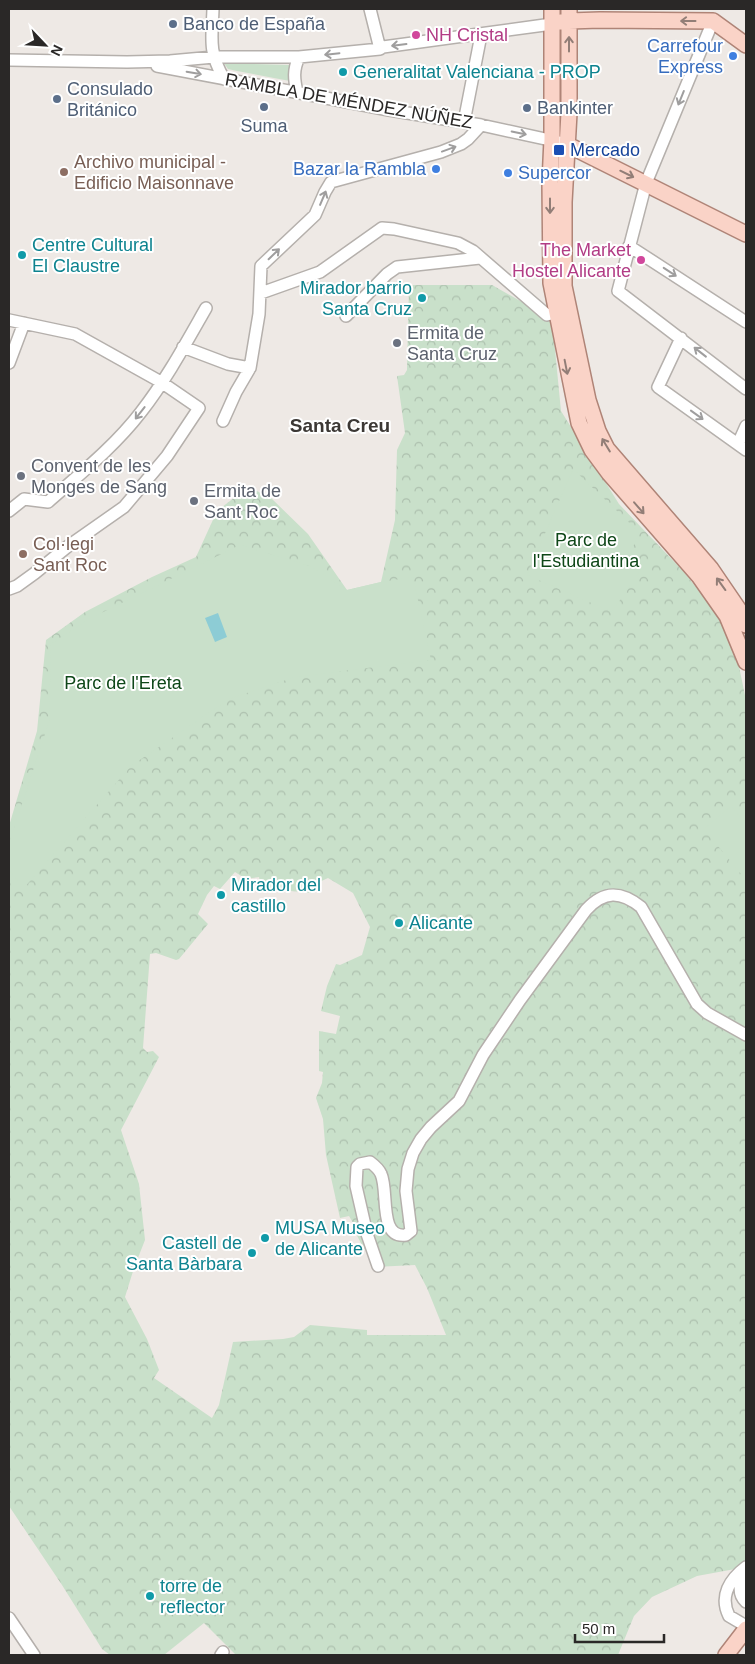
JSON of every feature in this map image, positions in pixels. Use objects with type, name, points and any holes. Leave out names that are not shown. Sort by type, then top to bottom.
[{"type":"main road","points":[[552,9],[551,284],[579,423],[592,450],[609,473],[704,584],[727,616],[746,662]]},
{"type":"main road","points":[[552,24],[569,15],[713,21],[746,45]]},
{"type":"main road","points":[[569,15],[568,145],[564,202],[564,286],[588,400],[598,431],[614,457],[711,570],[740,610],[746,625]]},
{"type":"main road","points":[[568,145],[746,234]]},
{"type":"main road","points":[[726,1655],[746,1627]]},
{"type":"street","points":[[213,9],[211,49],[224,79]]},
{"type":"street","points":[[370,9],[380,49]]},
{"type":"street","points":[[713,21],[646,183],[618,291],[746,389]]},
{"type":"street","name":"RAMBLA DE MÉNDEZ NÚÑEZ","points":[[9,60],[170,61],[214,57],[299,57],[380,49],[383,47],[552,24]]},
{"type":"street","points":[[464,122],[481,35]]},
{"type":"street","points":[[298,92],[294,69],[299,57]]},
{"type":"street","name":"RAMBLA DE MÉNDEZ NÚÑEZ","points":[[128,61],[481,125],[552,139],[568,145]]},
{"type":"street","points":[[222,421],[250,368],[259,314],[261,266],[315,215],[331,182],[442,152],[461,144],[481,125]]},
{"type":"street","points":[[261,293],[320,272],[382,228],[458,243],[472,251],[547,315],[556,314]]},
{"type":"street","points":[[629,246],[746,322]]},
{"type":"street","points":[[346,316],[387,274],[397,267],[480,258]]},
{"type":"street","points":[[9,511],[24,499],[48,502],[116,440],[142,412],[206,308]]},
{"type":"street","points":[[9,320],[75,334],[162,382],[199,408],[167,456],[124,507],[67,547],[36,573],[9,589]]},
{"type":"street","points":[[9,363],[24,323]]},
{"type":"street","points":[[681,338],[658,386],[742,447],[746,426]]},
{"type":"street","points":[[183,346],[228,364],[250,368]]},
{"type":"street","points":[[378,1266],[367,1234],[356,1186],[357,1167],[360,1164],[370,1162],[380,1172],[386,1192],[387,1219],[391,1230],[396,1234],[406,1235],[411,1231],[407,1205],[408,1169],[413,1153],[431,1127],[459,1101],[483,1055],[520,1000],[586,910],[602,897],[617,895],[629,898],[641,907],[697,1004],[707,1013],[746,1035]]},
{"type":"street","points":[[746,1567],[740,1584],[740,1593],[746,1602]]},
{"type":"street","points":[[746,1567],[735,1576],[724,1600],[729,1616],[746,1627]]},
{"type":"street","points":[[9,1618],[34,1655]]},
{"type":"green space","points":[[224,63],[290,65],[290,81],[228,69]]},
{"type":"green space","points":[[409,285],[492,285],[552,319],[561,411],[619,504],[684,572],[732,633],[746,700],[746,1567],[697,1576],[652,1597],[634,1616],[618,1655],[236,1655],[204,1623],[164,1655],[110,1655],[102,1649],[9,1506],[9,826],[37,731],[46,640],[85,612],[152,577],[196,557],[217,511],[248,487],[270,497],[308,534],[347,590],[381,582],[395,520],[397,450],[405,433],[397,376],[404,375],[407,370]],"holes":[[[235,872],[246,879],[259,877],[261,888],[311,893],[315,884],[328,878],[353,893],[370,927],[362,955],[340,965],[336,964],[327,986],[321,1011],[340,1016],[336,1034],[319,1031],[319,1071],[323,1072],[322,1083],[316,1098],[323,1119],[326,1155],[340,1218],[349,1216],[355,1226],[353,1228],[363,1247],[372,1258],[375,1267],[415,1265],[427,1288],[446,1335],[367,1335],[367,1330],[310,1325],[294,1337],[233,1342],[219,1405],[212,1418],[154,1378],[159,1370],[147,1339],[125,1297],[145,1240],[139,1184],[121,1130],[159,1057],[153,1051],[147,1052],[143,1048],[150,954],[156,953],[176,960],[179,959],[208,924],[198,914],[207,895],[214,886],[220,889]]]},
{"type":"green space","name":"Parc de l'Estudiantina","points":[[573,469],[639,532],[631,552],[643,566],[612,612],[527,575]]},
{"type":"green space","name":"Parc de l'Ereta","points":[[240,545],[310,566],[347,590],[413,577],[431,660],[295,677],[229,699],[131,766],[23,889],[9,870],[9,843],[49,722],[51,644],[89,619]]},
{"type":"green space","points":[[731,806],[746,824],[746,880],[704,829]]},
{"type":"water","points":[[218,613],[227,637],[215,642],[205,618]]},
{"type":"place","name":"Banco de España","points":[[173,24]]},
{"type":"place","name":"NH Cristal","points":[[416,35]]},
{"type":"place","name":"Carrefour Express","points":[[733,56]]},
{"type":"place","name":"Generalitat Valenciana - PROP","points":[[343,72]]},
{"type":"place","name":"Consulado Británico","points":[[57,99]]},
{"type":"place","name":"Suma","points":[[264,107]]},
{"type":"place","name":"Bankinter","points":[[527,108]]},
{"type":"place","name":"Mercado","points":[[559,150]]},
{"type":"place","name":"Bazar la Rambla","points":[[436,169]]},
{"type":"place","name":"Archivo municipal - Edificio Maisonnave","points":[[64,172]]},
{"type":"place","name":"Supercor","points":[[508,173]]},
{"type":"place","name":"Centre Cultural El Claustre","points":[[22,255]]},
{"type":"place","name":"The Market Hostel Alicante","points":[[641,260]]},
{"type":"place","name":"Mirador barrio Santa Cruz","points":[[422,298]]},
{"type":"place","name":"Ermita de Santa Cruz","points":[[397,343]]},
{"type":"place","name":"Convent de les Monges de Sang","points":[[21,476]]},
{"type":"place","name":"Ermita de Sant Roc","points":[[194,501]]},
{"type":"place","name":"Col·legi Sant Roc","points":[[23,554]]},
{"type":"place","name":"Mirador del castillo","points":[[221,895]]},
{"type":"place","name":"Alicante","points":[[399,923]]},
{"type":"place","name":"MUSA Museo de Alicante","points":[[265,1238]]},
{"type":"place","name":"Castell de Santa Bàrbara","points":[[252,1253]]},
{"type":"place","name":"torre de reflector","points":[[150,1596]]},
{"type":"district","name":"Santa Creu","points":[[340,425]]}]
